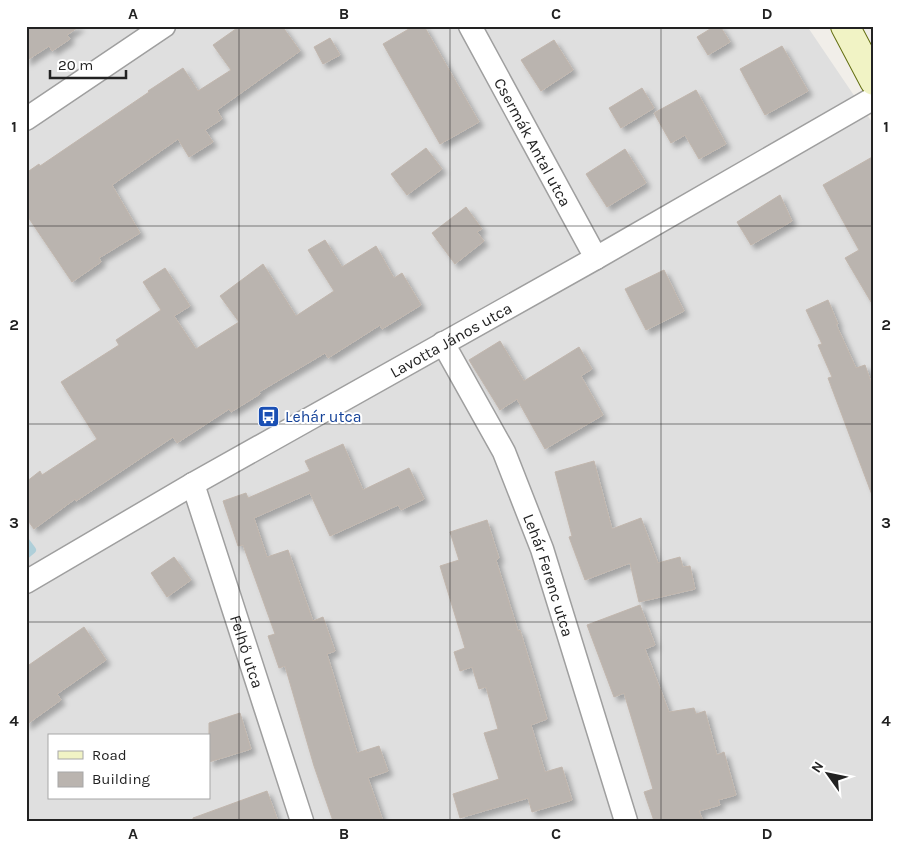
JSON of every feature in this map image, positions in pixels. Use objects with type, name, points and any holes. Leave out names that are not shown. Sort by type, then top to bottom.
[{"type":"main road","points":[[845,26],[874,81]]},
{"type":"street","points":[[26,119],[164,26]]},
{"type":"street","name":"Csermák Antal utca","points":[[470,26],[596,258]]},
{"type":"street","name":"Lavotta János utca","points":[[26,582],[193,484],[596,258],[874,98]]},
{"type":"street","name":"Lehár Ferenc utca","points":[[443,343],[504,452],[542,550],[626,821]]},
{"type":"street","name":"Felhő utca","points":[[193,484],[302,821]]},
{"type":"shaded area","points":[[26,26],[807,26],[874,125],[874,821],[26,821]]},
{"type":"building","points":[[26,26],[80,26],[67,35],[70,39],[52,51],[49,46],[26,61]]},
{"type":"building","points":[[240,26],[282,26],[300,51],[217,110],[222,119],[205,130],[213,142],[189,157],[178,139],[112,185],[140,233],[99,258],[101,262],[72,282],[26,214],[26,173],[39,164],[40,166],[183,68],[198,91],[231,70],[213,45]]},
{"type":"building","points":[[414,26],[424,26],[479,122],[440,144],[383,44]]},
{"type":"building","points":[[715,26],[720,26],[730,42],[708,55],[697,37]]},
{"type":"building","points":[[330,38],[340,55],[323,64],[314,47]]},
{"type":"building","points":[[554,40],[573,70],[541,91],[521,60]]},
{"type":"building","points":[[782,46],[808,91],[765,115],[740,69]]},
{"type":"building","points":[[642,88],[654,108],[621,128],[609,108]]},
{"type":"building","points":[[696,90],[726,144],[699,159],[685,135],[671,143],[654,113]]},
{"type":"building","points":[[426,148],[442,169],[407,195],[391,174]]},
{"type":"building","points":[[625,149],[646,183],[607,207],[586,174]]},
{"type":"building","points":[[874,156],[874,307],[845,258],[859,250],[823,185]]},
{"type":"building","points":[[780,195],[792,221],[751,245],[737,222]]},
{"type":"building","points":[[466,207],[482,229],[477,232],[484,241],[455,264],[432,233]]},
{"type":"building","points":[[325,240],[342,267],[376,246],[394,278],[402,273],[421,305],[382,329],[380,325],[328,358],[325,353],[259,392],[260,394],[231,412],[229,409],[177,443],[173,437],[76,501],[75,499],[34,529],[26,518],[26,482],[40,471],[42,475],[97,439],[61,382],[119,345],[116,340],[161,310],[143,282],[165,268],[190,306],[174,316],[196,349],[239,322],[220,296],[263,264],[296,316],[334,291],[308,250]]},
{"type":"building","points":[[664,270],[684,311],[646,330],[625,289]]},
{"type":"building","points":[[828,300],[838,324],[836,324],[856,368],[865,365],[874,390],[874,495],[872,495],[828,378],[832,377],[818,345],[822,344],[806,310]]},
{"type":"building","points":[[500,341],[524,381],[579,347],[592,369],[581,376],[603,415],[545,449],[517,399],[500,410],[469,360]]},
{"type":"building","points":[[343,444],[363,490],[409,468],[424,499],[401,510],[398,505],[330,536],[310,493],[254,518],[267,557],[288,550],[313,621],[323,617],[335,651],[327,654],[357,753],[379,746],[388,771],[368,778],[383,821],[333,821],[314,766],[285,666],[279,668],[268,636],[275,634],[243,545],[238,546],[223,501],[246,493],[248,498],[310,471],[305,461]]},
{"type":"building","points":[[594,461],[612,529],[641,518],[658,563],[680,557],[683,567],[690,566],[695,589],[639,602],[630,563],[585,580],[569,537],[572,536],[555,472]]},
{"type":"building","points":[[487,520],[499,558],[496,560],[547,719],[531,725],[545,772],[562,767],[572,800],[532,812],[528,798],[460,818],[453,794],[499,779],[484,733],[498,729],[486,687],[479,689],[472,667],[460,671],[454,652],[465,648],[440,566],[459,560],[450,532]]},
{"type":"building","points":[[174,557],[191,580],[167,597],[151,573]]},
{"type":"building","points":[[640,605],[655,645],[645,649],[669,712],[694,708],[696,714],[705,711],[717,755],[724,752],[736,795],[718,800],[720,805],[699,811],[703,821],[654,821],[644,792],[653,789],[624,693],[614,697],[587,625]]},
{"type":"building","points":[[84,627],[106,660],[57,694],[61,700],[26,725],[26,667]]},
{"type":"building","points":[[240,713],[251,749],[210,762],[209,723]]},
{"type":"building","points":[[267,791],[278,821],[193,821],[193,818]]},
{"type":"waterway","points":[[26,542],[32,550],[26,555]]},
{"type":"place","name":"Lehár utca","points":[[269,416]]}]
